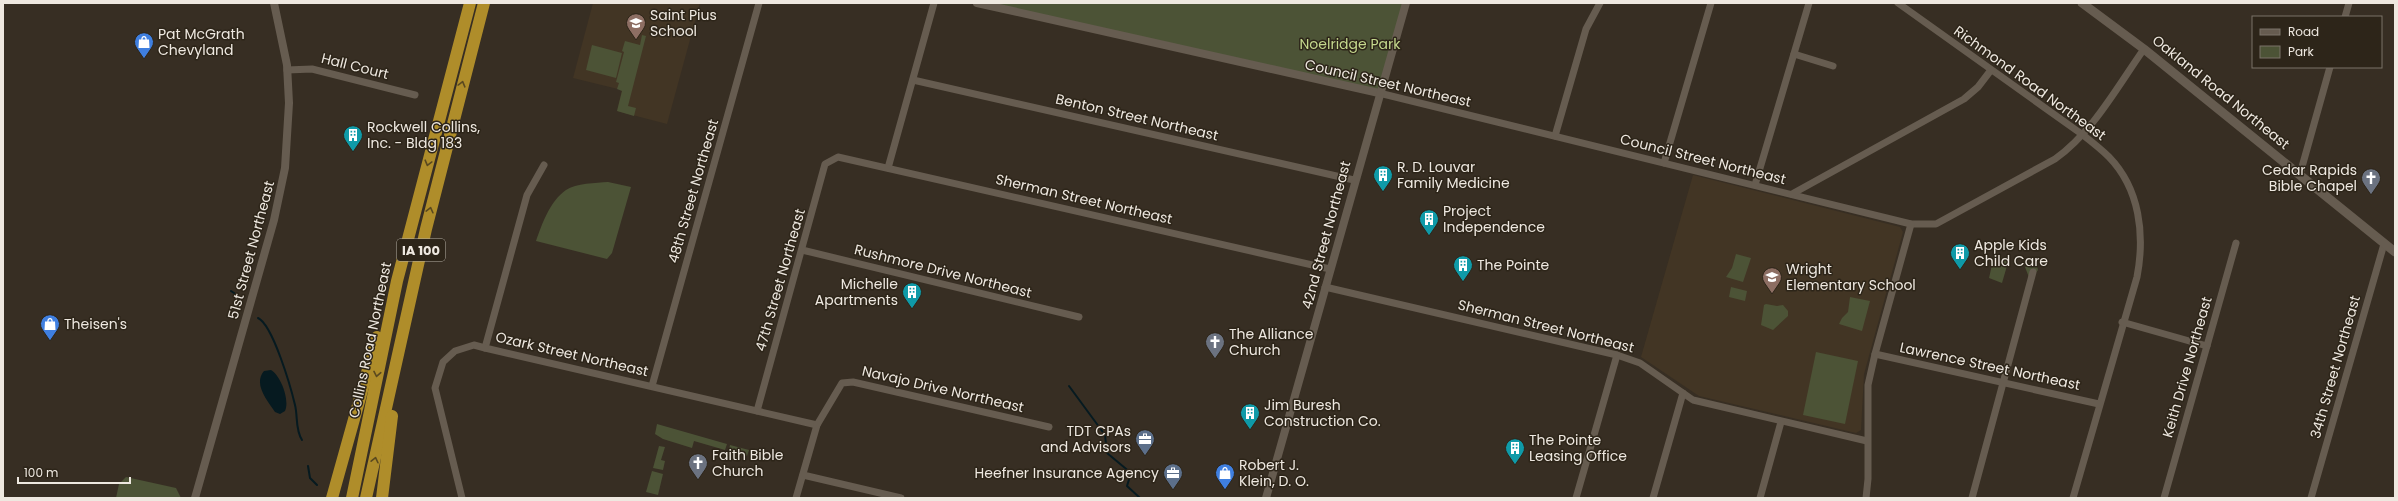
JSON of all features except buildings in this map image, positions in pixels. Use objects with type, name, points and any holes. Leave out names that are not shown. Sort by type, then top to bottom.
[{"type":"highway","name":"Collins Road Northeast","points":[[352,498],[397,281],[470,3]]},
{"type":"highway","name":"IA 100","points":[[366,498],[426,228],[484,3]]},
{"type":"highway","points":[[382,498],[391,421],[426,228]]},
{"type":"highway","points":[[332,498],[382,319],[397,281]]},
{"type":"main road","name":"Oakland Road Northeast","points":[[2082,3],[2144,48],[2395,252]]},
{"type":"street","name":"51st Street Northeast","points":[[196,498],[274,220],[285,168],[288,138],[287,70],[274,3]]},
{"type":"street","name":"48th Street Northeast","points":[[652,386],[758,3]]},
{"type":"street","points":[[888,168],[934,3]]},
{"type":"street","name":"Council Street Northeast","points":[[977,3],[1379,93],[1911,224],[1936,224],[2055,159],[2070,148],[2083,135],[2144,48]]},
{"type":"street","name":"42nd Street Northeast","points":[[1266,498],[1354,180],[1406,3]]},
{"type":"street","points":[[1555,136],[1586,30],[1600,3]]},
{"type":"street","points":[[1664,163],[1711,3]]},
{"type":"street","points":[[1755,185],[1809,3]]},
{"type":"street","name":"Richmond Road Northeast","points":[[1898,3],[2083,135],[2109,157],[2124,179],[2135,203],[2141,227],[2141,256],[2137,277],[2122,322],[2073,498]]},
{"type":"street","points":[[2345,16],[2349,3]]},
{"type":"street","points":[[1794,54],[1833,66]]},
{"type":"street","points":[[2300,174],[2330,68]]},
{"type":"street","name":"Hall Court","points":[[287,70],[312,69],[415,95]]},
{"type":"street","name":"Council Street Northeast","points":[[1792,194],[1964,99],[1978,87],[1991,70]]},
{"type":"street","name":"Benton Street Northeast","points":[[913,80],[1354,180]]},
{"type":"street","name":"Sherman Street Northeast","points":[[832,159],[838,157],[888,168],[1330,269]]},
{"type":"street","name":"47th Street Northeast","points":[[757,411],[826,164],[832,159]]},
{"type":"street","name":"Ozark Street Northeast","points":[[544,165],[527,195],[485,348],[817,425]]},
{"type":"street","points":[[1866,498],[1868,479],[1868,384],[1874,354],[1911,224]]},
{"type":"street","name":"Keith Drive Northeast","points":[[2164,498],[2236,243]]},
{"type":"street","name":"34th Street Northeast","points":[[2311,498],[2384,244]]},
{"type":"street","name":"Rushmore Drive Northeast","points":[[802,250],[1079,317]]},
{"type":"street","points":[[1972,498],[2033,272]]},
{"type":"street","name":"Sherman Street Northeast","points":[[1325,287],[1617,355],[1640,363],[1693,400],[1781,422],[1867,441]]},
{"type":"street","points":[[2122,322],[2207,346]]},
{"type":"street","points":[[462,498],[435,388],[443,362],[455,351],[474,346],[485,348]]},
{"type":"street","name":"Lawrence Street Northeast","points":[[1874,354],[2099,404]]},
{"type":"street","points":[[1576,498],[1617,355]]},
{"type":"street","name":"Navajo Drive Norrtheast","points":[[817,425],[842,383],[853,382],[1049,428]]},
{"type":"street","points":[[1654,498],[1683,394]]},
{"type":"street","points":[[1760,498],[1781,422]]},
{"type":"street","points":[[796,498],[817,425]]},
{"type":"street","points":[[802,475],[901,498]]},
{"type":"shaded area","name":"Saint Pius School","points":[[593,3],[700,3],[667,124],[617,111],[622,90],[573,78]]},
{"type":"shaded area","name":"Wright Elementary School","points":[[1693,175],[1900,227],[1903,232],[1864,374],[1861,430],[1856,433],[1699,396],[1641,357]]},
{"type":"green space","name":"Noelridge Park","points":[[977,3],[1406,3],[1379,93]]},
{"type":"green space","points":[[642,35],[646,36],[628,106],[636,108],[634,116],[617,111],[622,91],[617,89],[619,83],[616,82],[624,52],[622,51],[625,41],[640,45]]},
{"type":"green space","points":[[592,45],[622,53],[616,78],[586,70]]},
{"type":"green space","points":[[608,182],[631,187],[612,253],[607,259],[536,241],[551,206],[566,190],[581,185]]},
{"type":"green space","points":[[1736,254],[1751,258],[1743,282],[1726,277],[1732,268]]},
{"type":"green space","points":[[1994,256],[2009,259],[2002,283],[1989,278]]},
{"type":"green space","points":[[2031,263],[2037,266],[2038,270],[2030,280],[2025,267]]},
{"type":"green space","points":[[1731,287],[1747,291],[1745,301],[1729,297]]},
{"type":"green space","points":[[1850,297],[1870,301],[1862,331],[1839,324],[1848,312]]},
{"type":"green space","points":[[1764,305],[1777,306],[1783,305],[1788,311],[1788,316],[1773,330],[1761,325]]},
{"type":"green space","points":[[1816,352],[1858,361],[1845,424],[1803,415]]},
{"type":"green space","points":[[657,424],[727,444],[725,450],[694,441],[692,448],[663,439],[655,434]]},
{"type":"green space","points":[[730,445],[749,450],[747,456],[729,451]]},
{"type":"green space","points":[[659,446],[665,447],[661,460],[665,461],[663,470],[653,468]]},
{"type":"green space","points":[[652,471],[663,474],[658,495],[646,492]]},
{"type":"green space","points":[[126,477],[176,488],[181,498],[116,498],[119,484]]},
{"type":"water","points":[[271,370],[278,377],[284,389],[286,406],[285,411],[280,414],[275,412],[262,392],[260,381],[261,376],[264,371]]},
{"type":"waterway","points":[[231,291],[237,295]]},
{"type":"waterway","points":[[258,318],[264,323],[270,332],[281,358],[293,397],[296,409],[298,432],[302,440]]},
{"type":"waterway","points":[[1069,386],[1105,435],[1107,453],[1131,473],[1127,486],[1140,498]]},
{"type":"waterway","points":[[308,466],[310,478],[317,485]]},
{"type":"place","name":"Saint Pius School","points":[[636,40]]},
{"type":"place","name":"Pat McGrath Chevyland","points":[[144,59]]},
{"type":"place","name":"Rockwell Collins, Inc. - Bldg 183","points":[[353,152]]},
{"type":"place","name":"R. D. Louvar Family Medicine","points":[[1383,192]]},
{"type":"place","name":"Cedar Rapids Bible Chapel","points":[[2371,195]]},
{"type":"place","name":"Project Independence","points":[[1429,236]]},
{"type":"place","name":"Apple Kids Child Care","points":[[1960,270]]},
{"type":"place","name":"The Pointe","points":[[1463,282]]},
{"type":"place","name":"Wright Elementary School","points":[[1772,294]]},
{"type":"place","name":"Michelle Apartments","points":[[912,309]]},
{"type":"place","name":"Theisen's","points":[[50,341]]},
{"type":"place","name":"The Alliance Church","points":[[1215,359]]},
{"type":"place","name":"Jim Buresh Construction Co.","points":[[1250,430]]},
{"type":"place","name":"TDT CPAs and Advisors","points":[[1145,456]]},
{"type":"place","name":"The Pointe Leasing Office","points":[[1515,465]]},
{"type":"place","name":"Faith Bible Church","points":[[698,480]]},
{"type":"place","name":"Heefner Insurance Agency","points":[[1173,490]]},
{"type":"place","name":"Robert J. Klein, D. O.","points":[[1225,490]]}]
